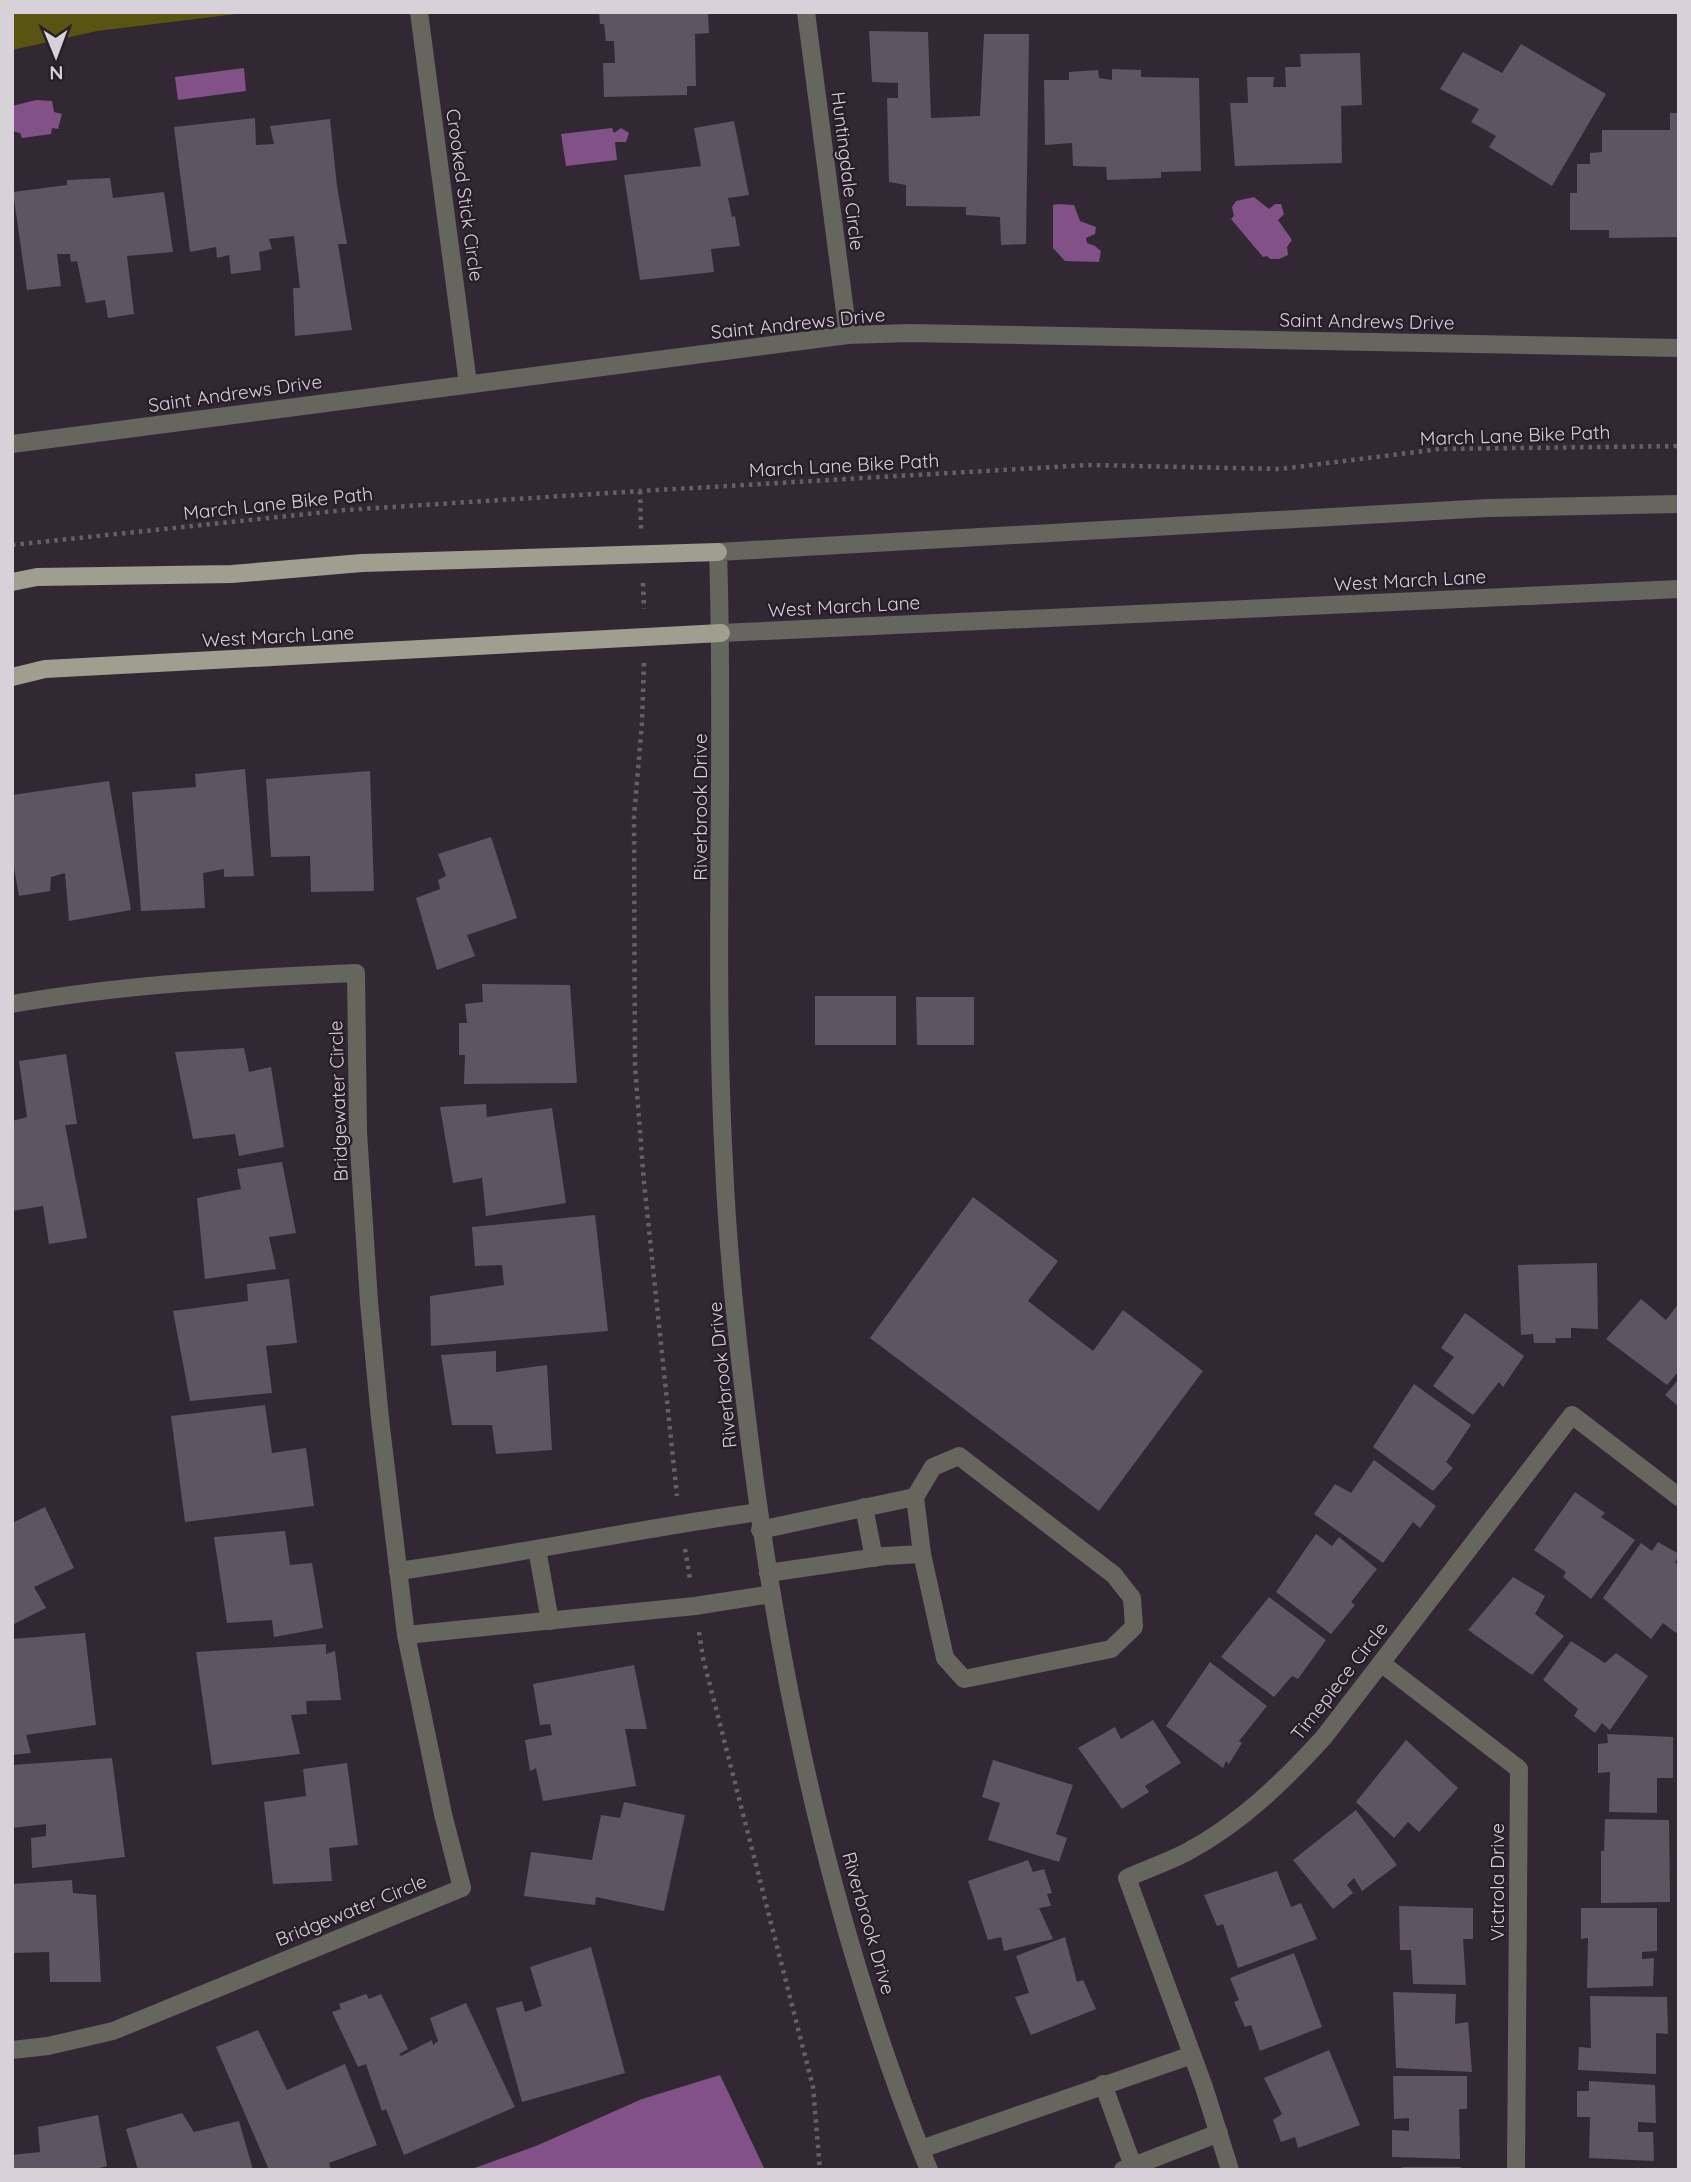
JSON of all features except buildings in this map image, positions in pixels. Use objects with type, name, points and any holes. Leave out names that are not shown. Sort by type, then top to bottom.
[{"type":"main road","points":[[12,582],[37,577],[232,574],[362,563],[718,552]]},
{"type":"main road","name":"West March Lane","points":[[12,677],[45,669],[721,633]]},
{"type":"street","name":"Crooked Stick Circle","points":[[419,12],[468,384]]},
{"type":"street","name":"Huntingdale Circle","points":[[806,12],[848,335]]},
{"type":"street","name":"Saint Andrews Drive","points":[[12,444],[848,335],[924,334],[1679,348]]},
{"type":"street","points":[[718,552],[1475,509],[1679,504]]},
{"type":"street","name":"Riverbrook Drive","points":[[718,552],[721,633],[721,1045],[724,1163],[737,1343],[760,1521],[790,1699],[822,1840],[902,2103],[929,2170]]},
{"type":"street","name":"West March Lane","points":[[721,633],[1679,589]]},
{"type":"street","name":"Bridgewater Circle","points":[[12,1004],[79,992],[207,979],[356,973],[358,1132],[369,1301],[398,1571],[406,1636],[461,1888],[113,2031],[48,2046],[12,2050]]},
{"type":"street","name":"Timepiece Circle","points":[[1230,2170],[1192,2054],[1127,1878],[1187,1852],[1242,1817],[1287,1778],[1324,1737],[1572,1415],[1679,1497]]},
{"type":"street","points":[[960,1456],[1114,1575],[1132,1598],[1134,1627],[1111,1649],[964,1679],[945,1658],[922,1554],[915,1497],[933,1467],[960,1456]]},
{"type":"street","points":[[398,1571],[680,1523],[760,1521],[915,1497]]},
{"type":"street","points":[[864,1507],[874,1558]]},
{"type":"street","points":[[537,1549],[550,1621]]},
{"type":"street","points":[[768,1573],[922,1554]]},
{"type":"street","points":[[406,1636],[695,1606],[772,1594]]},
{"type":"street","name":"Victrola Drive","points":[[1381,1663],[1519,1769],[1516,2170]]},
{"type":"street","points":[[920,2149],[1192,2054]]},
{"type":"street","points":[[1103,2084],[1128,2168],[1219,2133]]},
{"type":"path","name":"March Lane Bike Path","points":[[12,545],[345,510],[640,491],[1088,465],[1280,470],[1440,449],[1679,446]]},
{"type":"path","points":[[640,491],[645,638],[642,723],[634,817],[635,1067],[644,1182],[680,1523],[703,1658],[813,2087],[821,2170]]},
{"type":"shaded area","points":[[12,12],[253,12],[97,31],[12,50]]},
{"type":"shaded area","points":[[244,68],[246,91],[178,100],[175,77]]},
{"type":"shaded area","points":[[36,100],[52,101],[54,112],[62,114],[58,129],[52,128],[51,134],[22,138],[20,133],[12,131],[12,106]]},
{"type":"shaded area","points":[[612,128],[614,133],[621,128],[629,133],[626,142],[615,142],[617,160],[566,166],[561,134]]},
{"type":"shaded area","points":[[1254,197],[1269,209],[1275,204],[1281,204],[1284,214],[1278,220],[1292,240],[1287,247],[1288,255],[1279,259],[1263,257],[1231,219],[1234,216],[1232,207],[1236,201]]},
{"type":"shaded area","points":[[1053,205],[1074,205],[1080,221],[1096,227],[1095,234],[1086,238],[1087,243],[1101,251],[1099,262],[1065,261],[1053,248]]},
{"type":"shaded area","points":[[720,2075],[765,2170],[469,2170],[536,2146],[642,2099]]}]
